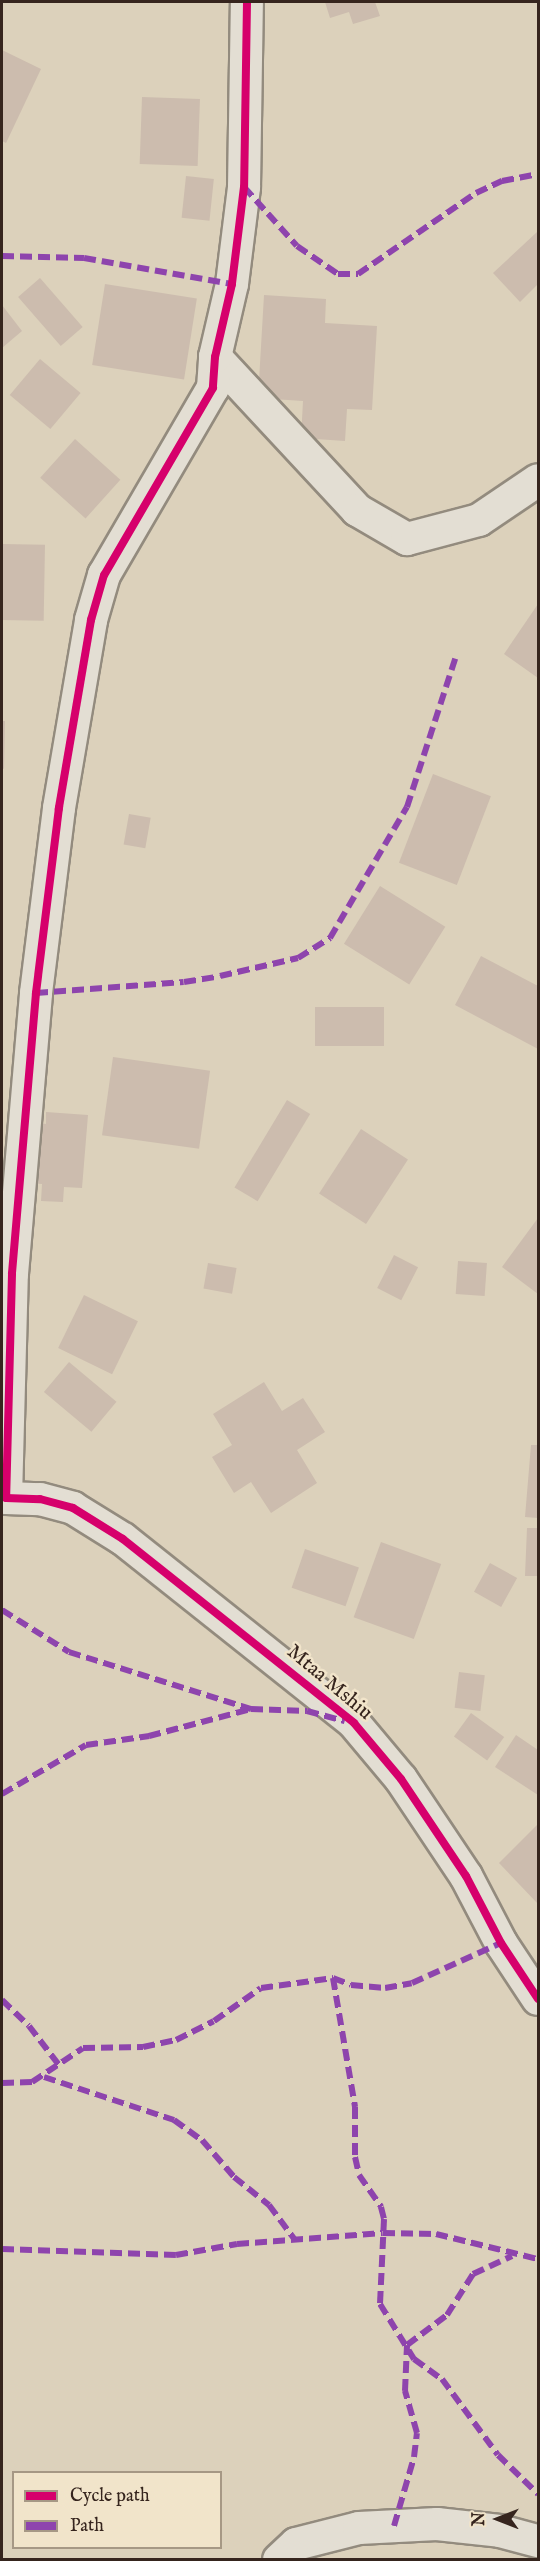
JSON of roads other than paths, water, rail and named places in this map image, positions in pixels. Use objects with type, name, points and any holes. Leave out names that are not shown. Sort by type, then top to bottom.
[{"type":"street","points":[[4,1499],[12,1274],[36,993],[58,808],[91,620],[104,575],[213,388],[215,357],[232,284],[244,187],[247,2]]},
{"type":"street","points":[[215,357],[357,510],[407,538],[478,520],[538,480]]},
{"type":"street","name":"Mtaa Mshiu","points":[[4,1499],[40,1499],[73,1508],[123,1539],[354,1723],[401,1779],[453,1857],[501,1943],[538,1999]]},
{"type":"street","points":[[279,2559],[296,2544],[360,2528],[437,2524],[500,2531],[538,2541]]}]
